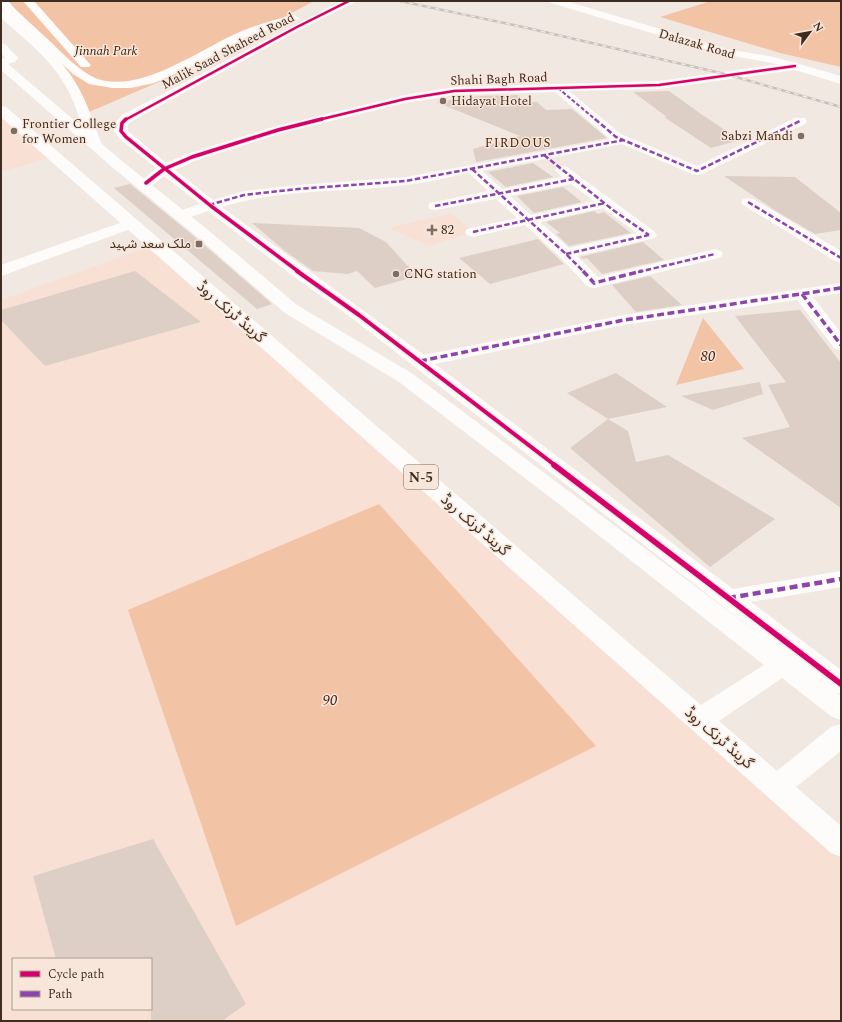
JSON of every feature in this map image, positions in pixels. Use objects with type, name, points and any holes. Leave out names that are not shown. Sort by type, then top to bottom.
[{"type":"main road","points":[[1,1],[68,65],[86,77],[102,83],[139,83],[163,76],[235,39],[261,28]]},
{"type":"main road","points":[[28,1],[88,67],[103,76],[112,78],[130,78],[154,72],[218,41],[244,31],[261,28]]},
{"type":"main road","name":"Malik Saad Shaheed Road","points":[[261,28],[306,14],[334,1]]},
{"type":"main road","name":"Malik Saad Shaheed Road","points":[[164,169],[121,131],[121,126],[127,118],[175,91],[349,1]]},
{"type":"main road","name":"Dalazak Road","points":[[554,1],[726,52],[774,60],[841,80]]},
{"type":"main road","points":[[571,1],[774,60]]},
{"type":"main road","name":"Dalazak Road","points":[[591,1],[841,76]]},
{"type":"main road","points":[[1,12],[52,61],[67,78],[77,97],[95,145]]},
{"type":"main road","points":[[1,46],[12,58],[1,63]]},
{"type":"main road","points":[[1,63],[95,145],[292,309],[406,378],[563,496],[841,710]]},
{"type":"main road","name":"Shahi Bagh Road","points":[[146,182],[164,169],[192,157],[278,130],[405,99],[454,91],[659,85],[795,66]]},
{"type":"main road","points":[[558,88],[616,137],[697,171],[800,121]]},
{"type":"main road","name":"گرینڈ ٹرنک روڈ","points":[[1,110],[131,224],[703,717],[781,782],[841,844]]},
{"type":"main road","points":[[184,214],[244,195],[298,189],[406,181],[624,140]]},
{"type":"main road","points":[[544,155],[605,203],[649,235],[566,254]]},
{"type":"main road","points":[[472,168],[566,254],[594,283],[715,254]]},
{"type":"main road","points":[[164,169],[209,205],[419,362],[841,684]]},
{"type":"main road","points":[[435,206],[574,179]]},
{"type":"main road","points":[[748,202],[841,258]]},
{"type":"main road","points":[[473,232],[605,203]]},
{"type":"main road","points":[[1,271],[131,224]]},
{"type":"main road","points":[[419,362],[624,320],[841,288]]},
{"type":"main road","points":[[802,294],[841,345]]},
{"type":"main road","points":[[728,598],[841,579]]},
{"type":"main road","points":[[703,717],[783,665]]},
{"type":"main road","points":[[781,782],[841,735]]},
{"type":"shaded area","name":"Frontier College for Women","points":[[1,105],[54,157],[1,172]]},
{"type":"shaded area","name":"82","points":[[451,213],[473,232],[428,246],[389,228]]},
{"type":"shaded area","points":[[154,245],[841,844],[841,1021],[1,1021],[1,300]]},
{"type":"green space","name":"Jinnah Park","points":[[9,1],[314,1],[182,72],[89,112]]},
{"type":"green space","points":[[711,1],[841,1],[841,67],[780,53],[660,17]]},
{"type":"green space","name":"80","points":[[703,318],[744,369],[676,385]]},
{"type":"green space","name":"90","points":[[379,504],[596,746],[236,926],[128,610]]},
{"type":"building","points":[[669,91],[740,140],[711,148],[664,117],[667,117],[633,92]]},
{"type":"building","points":[[518,95],[521,102],[537,102],[546,110],[572,109],[607,138],[476,162],[473,149],[520,136],[436,102],[481,96]]},
{"type":"building","points":[[533,163],[553,177],[506,187],[488,172]]},
{"type":"building","points":[[724,176],[795,177],[841,213],[841,230],[815,234],[776,211]]},
{"type":"building","points":[[130,184],[195,237],[272,304],[257,309],[114,188]]},
{"type":"building","points":[[563,187],[582,202],[534,213],[517,196]]},
{"type":"building","points":[[594,211],[598,214],[604,212],[631,233],[569,246],[556,234],[560,233],[546,222]]},
{"type":"building","points":[[252,223],[359,228],[386,242],[417,276],[375,288],[357,271],[348,274],[313,271],[285,251]]},
{"type":"building","points":[[538,239],[564,264],[490,284],[459,258]]},
{"type":"building","points":[[643,242],[664,260],[602,274],[587,258],[582,259],[580,257]]},
{"type":"building","points":[[135,271],[201,322],[45,366],[1,320],[1,310]]},
{"type":"building","points":[[650,276],[682,305],[636,312],[612,285]]},
{"type":"building","points":[[800,310],[841,363],[841,508],[742,438],[790,427],[768,385],[786,382],[735,316]]},
{"type":"building","points":[[616,373],[667,407],[608,419],[567,393]]},
{"type":"building","points":[[760,382],[763,394],[713,410],[681,396]]},
{"type":"building","points":[[608,419],[628,431],[636,462],[668,455],[775,519],[710,567],[570,448]]},
{"type":"building","points":[[153,839],[246,1004],[222,1021],[151,1021],[152,958],[56,958],[33,876]]},
{"type":"railway","points":[[400,1],[523,27],[729,75],[841,107]]},
{"type":"marked path","points":[[558,88],[616,137],[697,171],[800,121]]},
{"type":"marked path","points":[[209,205],[244,195],[298,189],[406,181],[624,140]]},
{"type":"marked path","points":[[544,155],[613,210],[649,235]]},
{"type":"marked path","points":[[472,169],[566,254],[594,283],[715,254]]},
{"type":"marked path","points":[[435,206],[574,179]]},
{"type":"marked path","points":[[748,202],[841,258]]},
{"type":"marked path","points":[[473,232],[605,203]]},
{"type":"marked path","points":[[566,254],[649,235]]},
{"type":"marked path","points":[[420,361],[624,320],[841,288]]},
{"type":"marked path","points":[[802,294],[841,345]]},
{"type":"marked path","points":[[728,598],[841,579]]},
{"type":"cycle path","points":[[349,1],[297,27],[127,118],[122,123],[121,131],[126,137],[240,229],[359,315],[841,684]]},
{"type":"cycle path","points":[[146,183],[164,169],[192,157],[278,130],[405,99],[454,91],[659,85],[795,66]]},
{"type":"place","name":"Hidayat Hotel","points":[[443,101]]},
{"type":"place","name":"Frontier College for Women","points":[[14,131]]},
{"type":"place","name":"Sabzi Mandi","points":[[801,136]]},
{"type":"place","name":"82","points":[[432,230]]},
{"type":"place","name":"ملک سعد شہید","points":[[199,244]]},
{"type":"place","name":"CNG station","points":[[396,274]]},
{"type":"district","name":"FIRDOUS","points":[[518,143]]}]
